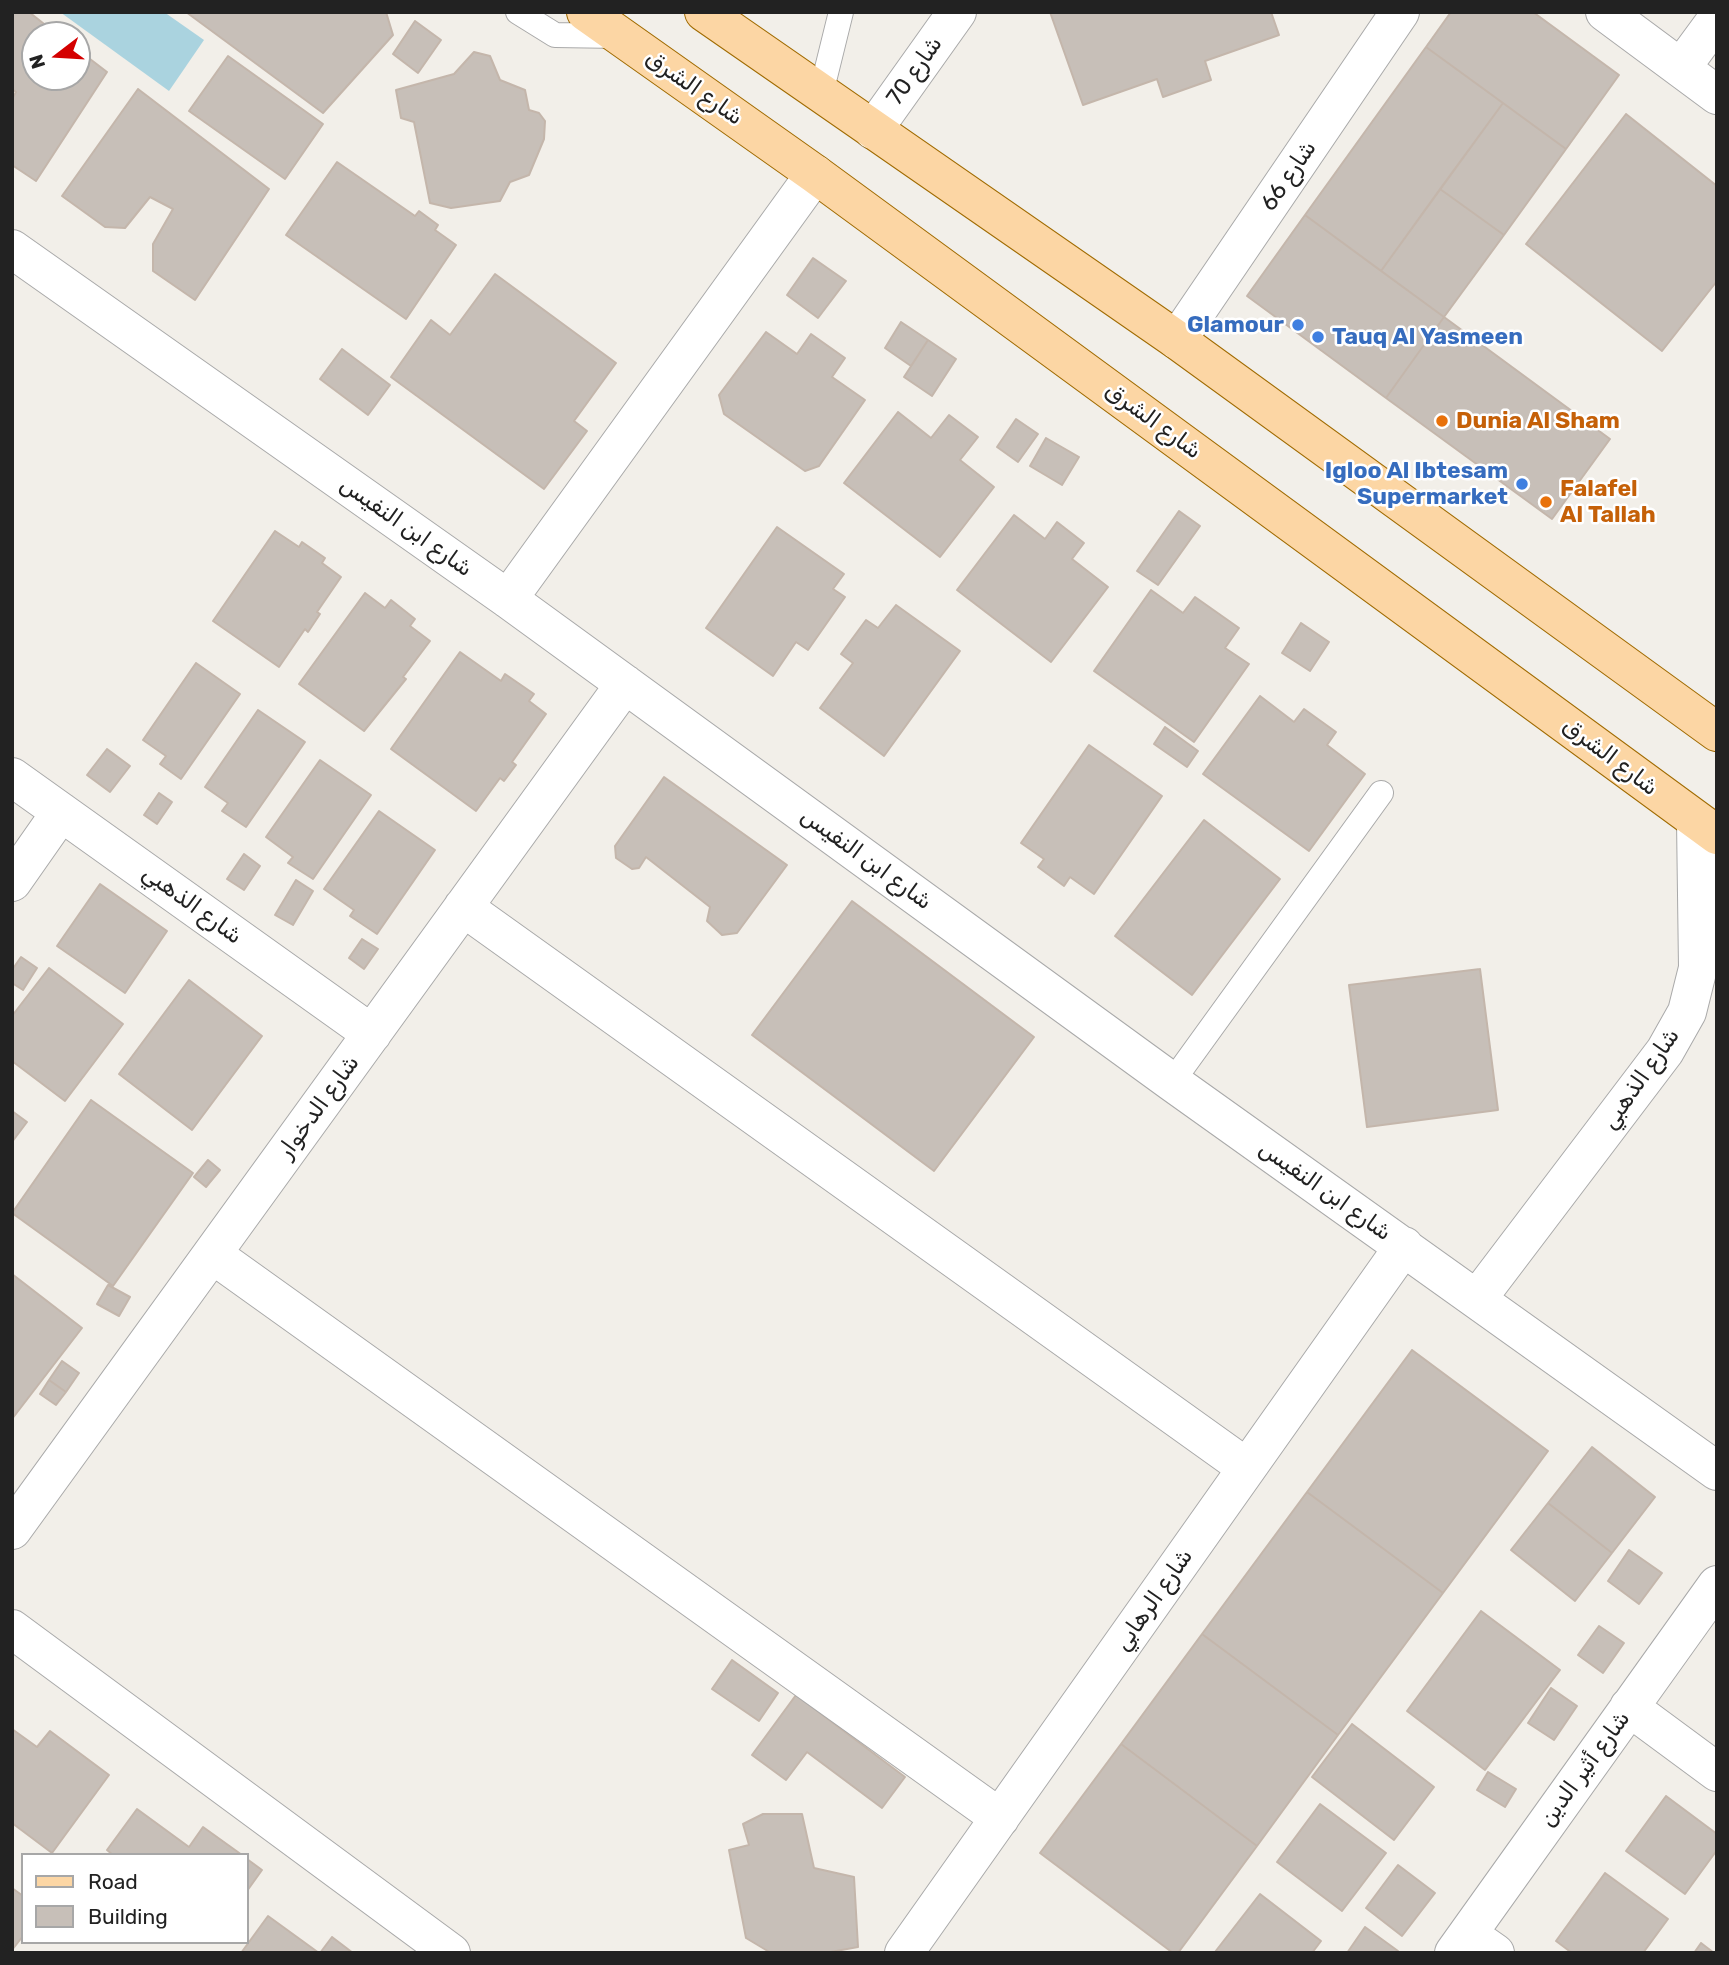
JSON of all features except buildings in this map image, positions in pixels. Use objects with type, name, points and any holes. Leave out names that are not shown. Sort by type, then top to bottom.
[{"type":"main road","name":"شارع الشرق","points":[[586,12],[815,174],[1706,828]]},
{"type":"main road","points":[[704,12],[1177,340],[1717,732]]},
{"type":"street","name":"شارع 70","points":[[873,130],[957,12]]},
{"type":"street","name":"شارع 66","points":[[1177,340],[1400,12]]},
{"type":"street","points":[[1605,12],[1717,94]]},
{"type":"street","points":[[1681,68],[1717,19]]},
{"type":"street","points":[[509,599],[815,174]]},
{"type":"street","name":"شارع ابن النفيس","points":[[12,249],[509,599],[1172,1082],[1717,1471]]},
{"type":"street","name":"شارع الدخوار","points":[[12,1530],[625,684]]},
{"type":"street","name":"شارع الذهبي","points":[[12,777],[372,1034]]},
{"type":"street","points":[[12,882],[61,812]]},
{"type":"street","name":"شارع الذهبي","points":[[1476,1299],[1665,1051],[1687,1012],[1698,968],[1706,828]]},
{"type":"street","points":[[463,907],[1247,1468]]},
{"type":"street","name":"شارع الرهابي","points":[[904,1953],[1404,1247]]},
{"type":"street","points":[[212,1254],[1000,1818]]},
{"type":"street","name":"شارع أثير الدين","points":[[1472,1946],[1629,1707],[1717,1585]]},
{"type":"street","points":[[12,1629],[451,1953]]},
{"type":"street","points":[[1629,1707],[1717,1772]]},
{"type":"lane","points":[[518,12],[555,35],[621,36]]},
{"type":"lane","points":[[821,93],[841,12]]},
{"type":"lane","points":[[1172,1082],[1381,793]]},
{"type":"water","points":[[60,12],[164,12],[204,40],[169,91],[91,34],[91,21],[72,21]]},
{"type":"place","name":"Glamour","points":[[1298,325]]},
{"type":"place","name":"Tauq Al Yasmeen","points":[[1318,337]]},
{"type":"place","name":"Dunia Al Sham","points":[[1442,421]]},
{"type":"place","name":"Igloo Al Ibtesam Supermarket","points":[[1522,484]]},
{"type":"place","name":"Falafel Al Tallah","points":[[1546,502]]}]
